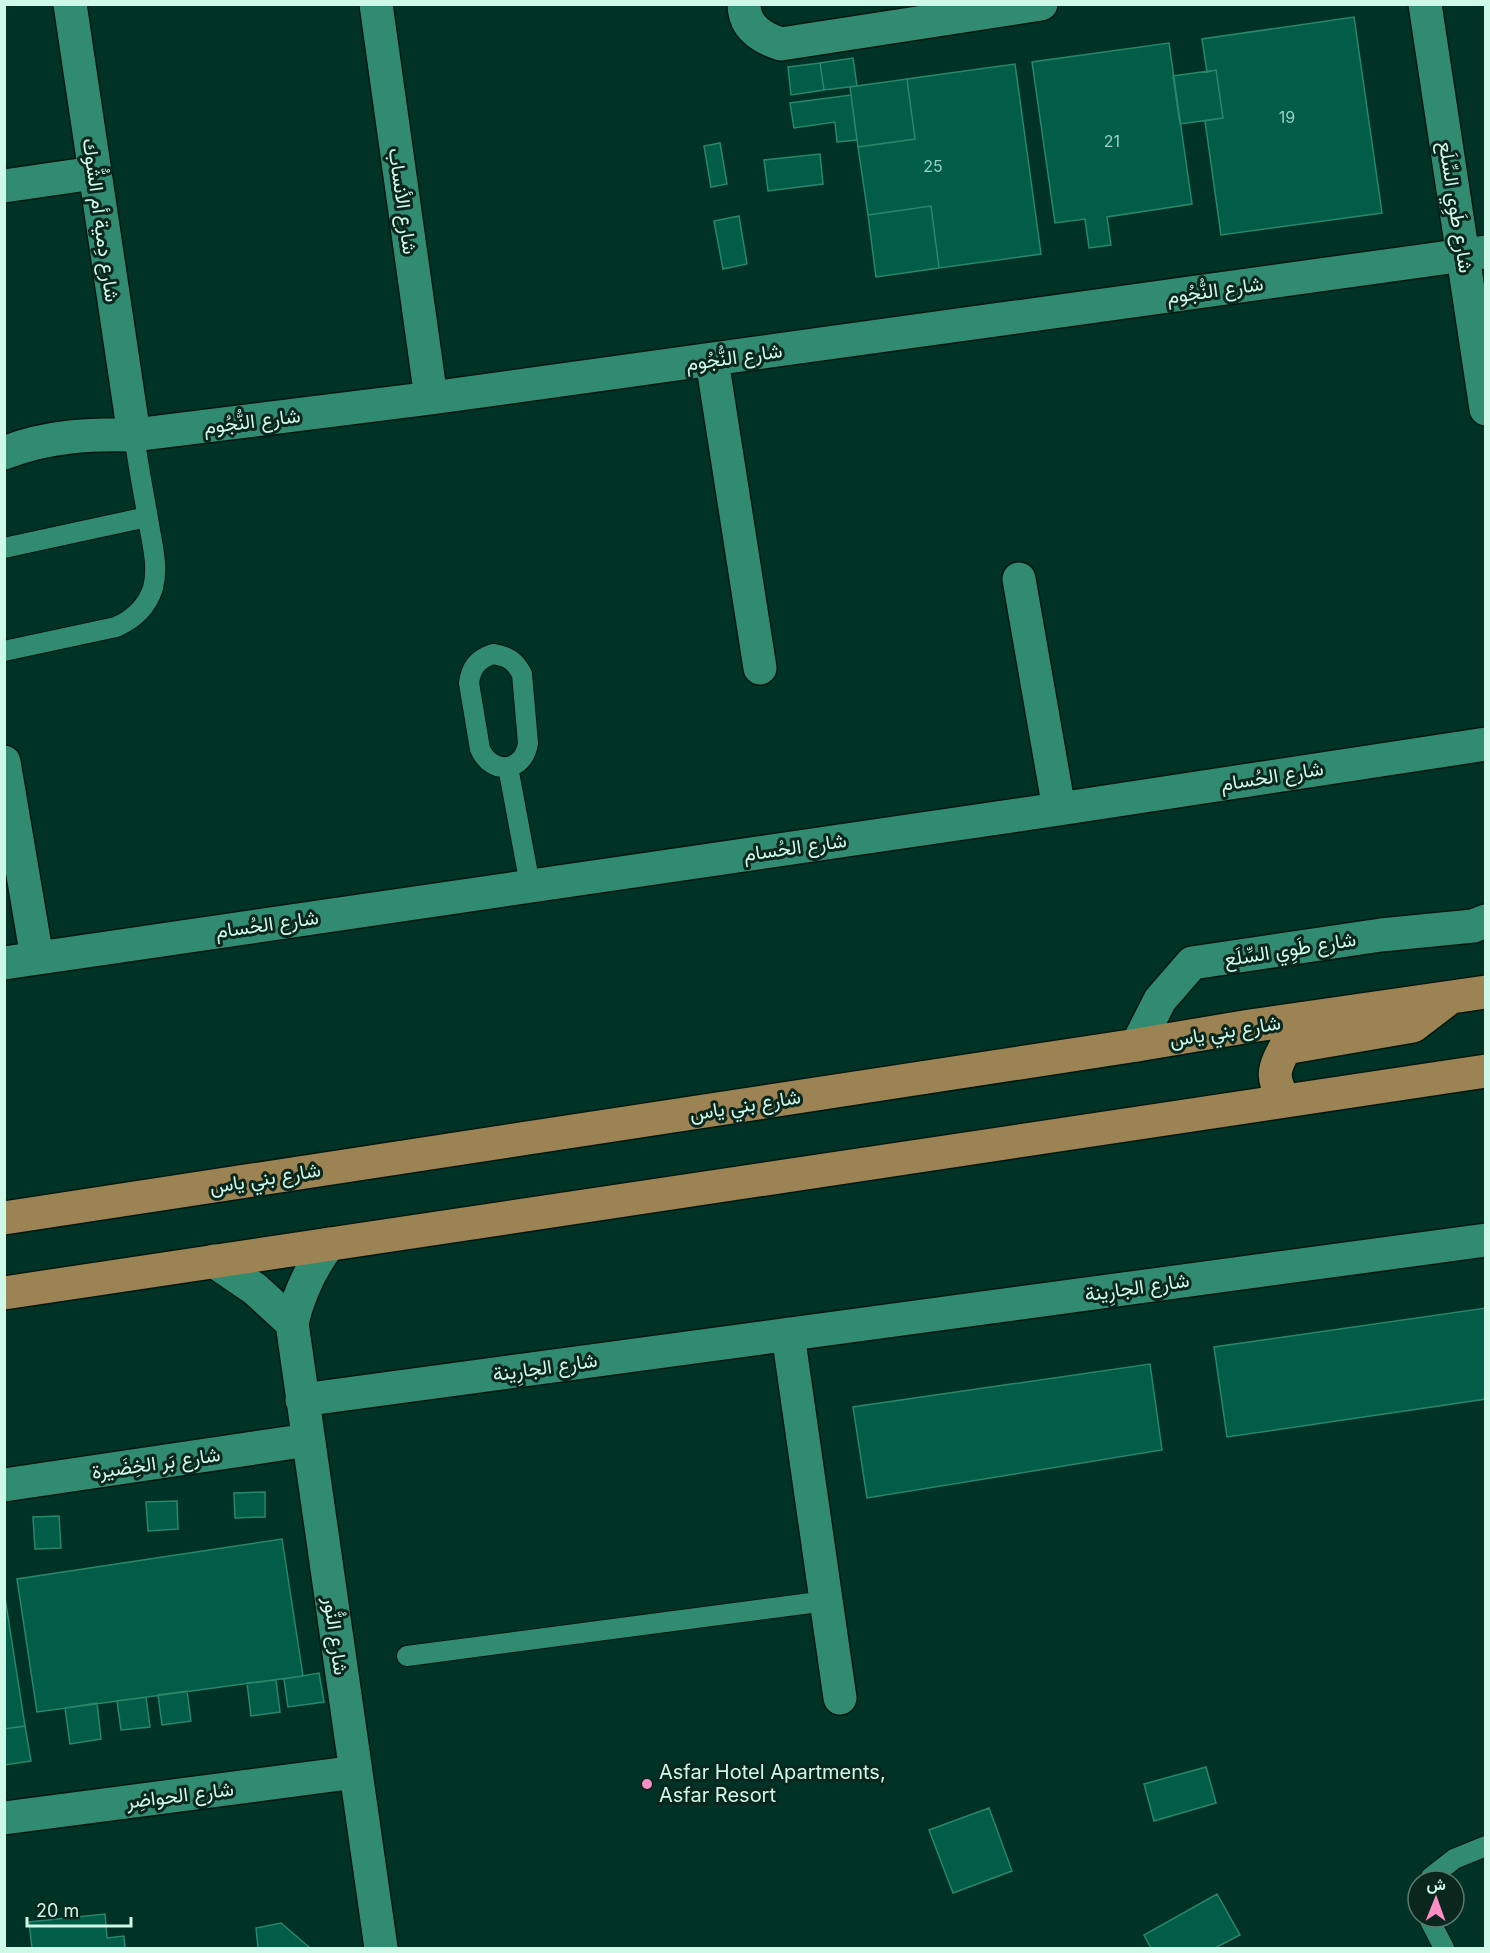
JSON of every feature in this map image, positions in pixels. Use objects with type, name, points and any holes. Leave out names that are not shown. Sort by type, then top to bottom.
[{"type":"main road","name":"شارع بني ياس","points":[[4,1218],[1250,1026],[1485,992]]},
{"type":"main road","points":[[1285,1101],[1279,1091],[1274,1068],[1285,1048],[1413,1026],[1451,997]]},
{"type":"main road","points":[[4,1293],[1485,1071]]},
{"type":"street","name":"شارع دِمية أم الشُّوك","points":[[70,4],[134,435]]},
{"type":"street","name":"شارع الأنساب","points":[[376,4],[431,398]]},
{"type":"street","points":[[744,4],[748,23],[757,33],[781,44],[1041,4]]},
{"type":"street","name":"شارع طَوِي السِّلَع","points":[[1425,4],[1474,254],[1485,409]]},
{"type":"street","points":[[4,186],[94,173]]},
{"type":"street","name":"شارع النُّجُوم","points":[[4,453],[38,442],[70,436],[134,435],[431,398],[1474,254]]},
{"type":"street","points":[[712,360],[760,668]]},
{"type":"street","points":[[1019,579],[1059,808]]},
{"type":"street","name":"شارع الحُسام","points":[[4,963],[1485,744]]},
{"type":"street","points":[[4,762],[37,958]]},
{"type":"street","name":"شارع طَوِي السِّلَع","points":[[1137,1045],[1160,1000],[1192,963],[1381,934],[1473,926],[1485,921]]},
{"type":"street","name":"شارع الجارِينة","points":[[302,1400],[1485,1240]]},
{"type":"street","name":"شارع النُّور","points":[[329,1244],[315,1262],[305,1281],[292,1323],[381,1948]]},
{"type":"street","points":[[214,1260],[255,1289],[292,1323]]},
{"type":"street","points":[[788,1334],[840,1698]]},
{"type":"street","name":"شارع بَر الخِضَيرة","points":[[4,1485],[308,1440]]},
{"type":"street","name":"شارع الحواضِر","points":[[4,1818],[356,1772]]},
{"type":"lane","points":[[4,651],[116,627],[129,621],[140,611],[151,592],[155,572],[134,435]]},
{"type":"lane","points":[[4,548],[147,517]]},
{"type":"lane","points":[[493,654],[511,659],[522,674],[527,751],[516,764],[508,767],[499,767],[490,763],[480,749],[469,683],[470,673],[476,663],[493,654]]},
{"type":"lane","points":[[508,767],[530,885]]},
{"type":"lane","points":[[407,1656],[826,1601]]},
{"type":"lane","points":[[1441,1869],[1454,1859],[1485,1846]]},
{"type":"lane","points":[[1434,1929],[1444,1948]]},
{"type":"building","points":[[1354,17],[1382,213],[1221,235],[1205,121],[1223,118],[1216,70],[1207,72],[1202,39]]},
{"type":"building","points":[[1169,43],[1192,204],[1107,217],[1111,245],[1089,248],[1085,219],[1055,223],[1032,62]]},
{"type":"building","points":[[853,58],[857,86],[824,90],[820,63]]},
{"type":"building","points":[[820,63],[824,90],[791,95],[788,67]]},
{"type":"building","points":[[1015,64],[1041,254],[939,268],[931,206],[868,215],[858,147],[915,139],[907,79]]},
{"type":"building","points":[[1216,70],[1223,118],[1180,124],[1173,76]]},
{"type":"building","points":[[907,79],[915,139],[858,147],[850,87]]},
{"type":"building","points":[[851,95],[857,140],[837,142],[835,122],[794,128],[790,103]]},
{"type":"building","points":[[720,143],[727,184],[711,187],[704,146]]},
{"type":"building","points":[[820,154],[823,184],[768,191],[764,160]]},
{"type":"building","points":[[931,206],[939,268],[876,277],[868,215]]},
{"type":"building","points":[[739,216],[747,264],[723,269],[714,221]]},
{"type":"building","points":[[1486,1308],[1486,1399],[1227,1437],[1214,1347]]},
{"type":"building","points":[[1150,1364],[1162,1450],[867,1498],[853,1407]]},
{"type":"building","points":[[265,1492],[265,1517],[235,1518],[234,1493]]},
{"type":"building","points":[[177,1501],[178,1529],[148,1531],[146,1502]]},
{"type":"building","points":[[59,1516],[61,1548],[35,1549],[33,1517]]},
{"type":"building","points":[[282,1539],[303,1676],[37,1712],[17,1579]]},
{"type":"building","points":[[4,1591],[25,1726],[4,1729]]},
{"type":"building","points":[[319,1673],[324,1702],[288,1707],[284,1679]]},
{"type":"building","points":[[276,1680],[280,1712],[251,1716],[247,1683]]},
{"type":"building","points":[[187,1691],[191,1721],[162,1725],[158,1695]]},
{"type":"building","points":[[146,1697],[150,1727],[121,1730],[117,1701]]},
{"type":"building","points":[[97,1703],[101,1739],[70,1744],[65,1708]]},
{"type":"building","points":[[25,1726],[31,1761],[4,1765],[4,1729]]},
{"type":"building","points":[[1206,1767],[1216,1803],[1154,1821],[1144,1784]]},
{"type":"building","points":[[989,1808],[1012,1871],[953,1893],[929,1830]]},
{"type":"building","points":[[1217,1894],[1240,1935],[1215,1948],[1151,1948],[1144,1935]]},
{"type":"building","points":[[105,1914],[107,1938],[124,1936],[125,1948],[32,1948],[29,1922]]},
{"type":"building","points":[[281,1923],[310,1948],[258,1948],[256,1928]]},
{"type":"place","name":"Asfar Hotel Apartments, Asfar Resort","points":[[647,1784]]}]
